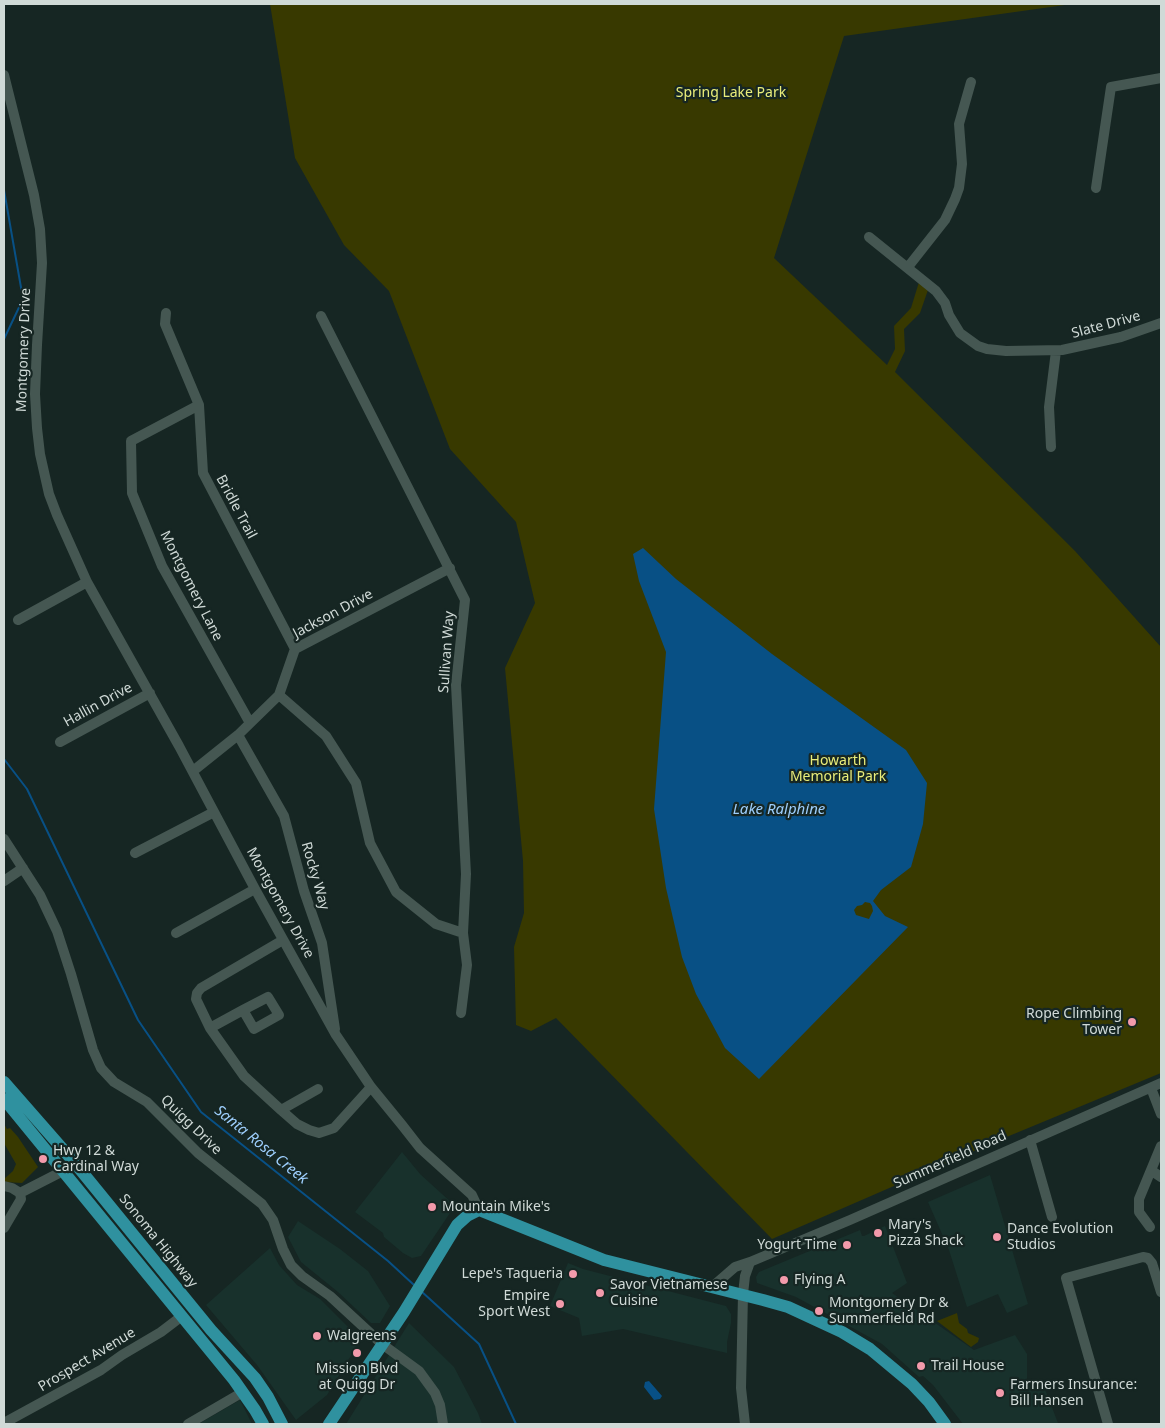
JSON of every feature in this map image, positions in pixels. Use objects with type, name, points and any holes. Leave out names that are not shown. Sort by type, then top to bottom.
[{"type":"main road","name":"Sonoma Highway","points":[[4,1082],[74,1162],[211,1330],[255,1378],[282,1422]]},
{"type":"main road","name":"Sonoma Highway","points":[[4,1098],[243,1392],[262,1424]]},
{"type":"main road","points":[[63,1171],[74,1162]]},
{"type":"main road","points":[[329,1424],[406,1308],[457,1225],[467,1216],[479,1210],[604,1260],[743,1294],[796,1310],[842,1332],[870,1349],[912,1384],[945,1424]]},
{"type":"main road","points":[[320,1424],[338,1409]]},
{"type":"street","name":"Montgomery Drive","points":[[4,75],[34,195],[40,229],[42,263],[35,394],[40,454],[54,508],[87,582],[193,771],[255,889],[336,1035],[371,1087],[420,1148],[472,1195],[479,1210]]},
{"type":"street","points":[[1096,188],[1111,87],[1161,78]]},
{"type":"street","points":[[908,267],[945,220],[956,199],[962,164],[959,124],[971,82]]},
{"type":"street","name":"Slate Drive","points":[[869,237],[936,291],[945,303],[949,315],[960,333],[978,346],[987,349],[1056,351],[1121,337],[1161,323]]},
{"type":"street","name":"Bridle Trail","points":[[166,313],[165,324],[199,405],[202,473],[295,649]]},
{"type":"street","name":"Sullivan Way","points":[[321,316],[450,568],[464,600],[456,686],[466,874],[463,933],[467,965],[461,1013]]},
{"type":"street","points":[[1051,447],[1049,407],[1056,351]]},
{"type":"street","name":"Montgomery Lane","points":[[199,405],[131,441],[132,493],[162,566],[250,723]]},
{"type":"street","name":"Jackson Drive","points":[[193,771],[238,735],[279,695],[295,649],[450,568]]},
{"type":"street","points":[[18,620],[87,582]]},
{"type":"street","name":"Hallin Drive","points":[[60,742],[150,693]]},
{"type":"street","points":[[279,695],[326,736],[356,783],[370,843],[396,892],[436,924],[463,933]]},
{"type":"street","name":"Rocky Way","points":[[238,735],[284,816],[304,891],[322,943],[336,1035]]},
{"type":"street","points":[[135,853],[214,812]]},
{"type":"street","name":"Quigg Drive","points":[[4,839],[40,895],[57,931],[93,1050],[101,1068],[114,1082],[147,1102],[198,1153],[262,1204],[273,1220],[286,1256],[296,1270],[330,1296],[382,1344],[419,1371],[438,1399],[443,1424]]},
{"type":"street","points":[[4,881],[23,868]]},
{"type":"street","points":[[176,933],[255,889]]},
{"type":"street","points":[[283,940],[201,988],[197,993],[196,999],[210,1028],[244,1076],[297,1124],[309,1130],[319,1133],[327,1131],[341,1122],[371,1087]]},
{"type":"street","points":[[210,1028],[243,1010]]},
{"type":"street","name":"Summerfield Road","points":[[712,1286],[735,1267],[1161,1083]]},
{"type":"street","points":[[1151,1088],[1161,1114]]},
{"type":"street","points":[[281,1110],[318,1089]]},
{"type":"street","points":[[1030,1140],[1052,1217]]},
{"type":"street","points":[[1150,1228],[1139,1212],[1139,1199],[1161,1146]]},
{"type":"street","points":[[20,1193],[63,1171]]},
{"type":"street","points":[[1152,1171],[1161,1177]]},
{"type":"street","points":[[4,1186],[20,1193],[21,1199],[4,1228]]},
{"type":"street","points":[[1108,1424],[1066,1278],[1143,1257],[1148,1258],[1152,1263],[1161,1292]]},
{"type":"street","points":[[745,1424],[742,1388],[743,1294],[745,1276],[750,1262]]},
{"type":"street","name":"Prospect Avenue","points":[[4,1422],[101,1370],[161,1332],[182,1316]]},
{"type":"street","points":[[189,1424],[243,1392]]},
{"type":"shaded area","points":[[402,1152],[420,1174],[454,1207],[421,1256],[412,1258],[403,1253],[384,1237],[383,1233],[355,1212]]},
{"type":"shaded area","points":[[990,1175],[1028,1304],[1007,1313],[998,1294],[967,1307],[949,1250],[928,1202]]},
{"type":"shaded area","points":[[298,1221],[340,1249],[368,1271],[390,1306],[380,1323],[371,1323],[338,1292],[301,1262],[288,1237]]},
{"type":"shaded area","points":[[885,1226],[907,1283],[892,1293],[974,1350],[1015,1335],[1027,1354],[1027,1386],[1041,1379],[1058,1423],[963,1424],[933,1385],[923,1376],[919,1377],[882,1344],[796,1297],[757,1283],[756,1277],[759,1272],[860,1230],[862,1236],[864,1236]]},
{"type":"shaded area","points":[[270,1248],[279,1265],[297,1285],[320,1299],[356,1335],[358,1344],[327,1395],[296,1420],[257,1365],[206,1305]]},
{"type":"shaded area","points":[[568,1263],[583,1269],[726,1306],[731,1314],[727,1353],[623,1329],[582,1336],[579,1318],[550,1306]]},
{"type":"shaded area","points":[[409,1323],[454,1367],[482,1424],[346,1424]]},
{"type":"shaded area","points":[[240,1400],[252,1424],[200,1424],[200,1423]]},
{"type":"green space","name":"Howarth Memorial Park","points":[[270,4],[1072,4],[844,36],[774,258],[887,365],[895,349],[894,326],[911,308],[919,282],[928,290],[920,313],[904,329],[905,351],[895,372],[1075,551],[1161,647],[1161,1073],[1009,1136],[772,1239],[556,1018],[531,1031],[516,1025],[514,947],[524,913],[523,861],[505,668],[535,603],[516,522],[450,449],[389,291],[344,245],[295,158]]},
{"type":"green space","points":[[4,1124],[7,1129],[10,1128],[18,1137],[38,1167],[22,1183],[5,1182],[4,1179],[13,1171],[16,1164],[4,1143]]},
{"type":"green space","points":[[957,1313],[959,1323],[967,1329],[968,1333],[979,1338],[978,1342],[971,1347],[937,1321]]},
{"type":"water","name":"Lake Ralphine","points":[[643,548],[676,579],[772,654],[906,750],[927,783],[923,824],[911,867],[881,890],[873,901],[885,916],[908,927],[759,1079],[725,1048],[696,994],[682,957],[666,888],[654,809],[666,652],[639,581],[633,554]],"holes":[[[865,902],[870,903],[873,911],[869,919],[856,915],[854,910],[857,906]]]},
{"type":"water","points":[[649,1381],[662,1396],[660,1399],[654,1400],[644,1387],[645,1382]]},
{"type":"waterway","name":"Santa Rosa Creek","points":[[4,190],[23,299],[4,339]]},
{"type":"waterway","name":"Santa Rosa Creek","points":[[4,759],[27,789],[138,1020],[201,1112],[388,1261],[414,1285]]},
{"type":"waterway","name":"Santa Rosa Creek","points":[[421,1291],[479,1344],[516,1424]]},
{"type":"place","name":"Rope Climbing Tower","points":[[1132,1022]]},
{"type":"place","name":"Hwy 12 & Cardinal Way","points":[[43,1159]]},
{"type":"place","name":"Mountain Mike's","points":[[432,1207]]},
{"type":"place","name":"Mary's Pizza Shack","points":[[878,1233]]},
{"type":"place","name":"Dance Evolution Studios","points":[[997,1237]]},
{"type":"place","name":"Yogurt Time","points":[[847,1245]]},
{"type":"place","name":"Lepe's Taqueria","points":[[573,1274]]},
{"type":"place","name":"Flying A","points":[[784,1280]]},
{"type":"place","name":"Savor Vietnamese Cuisine","points":[[600,1293]]},
{"type":"place","name":"Empire Sport West","points":[[560,1304]]},
{"type":"place","name":"Montgomery Dr & Summerfield Rd","points":[[819,1311]]},
{"type":"place","name":"Walgreens","points":[[317,1336]]},
{"type":"place","name":"Mission Blvd at Quigg Dr","points":[[357,1353]]},
{"type":"place","name":"Trail House","points":[[921,1366]]},
{"type":"place","name":"Farmers Insurance: Bill Hansen","points":[[1000,1393]]},
{"type":"park label","name":"Spring Lake Park","points":[[731,93]]}]
